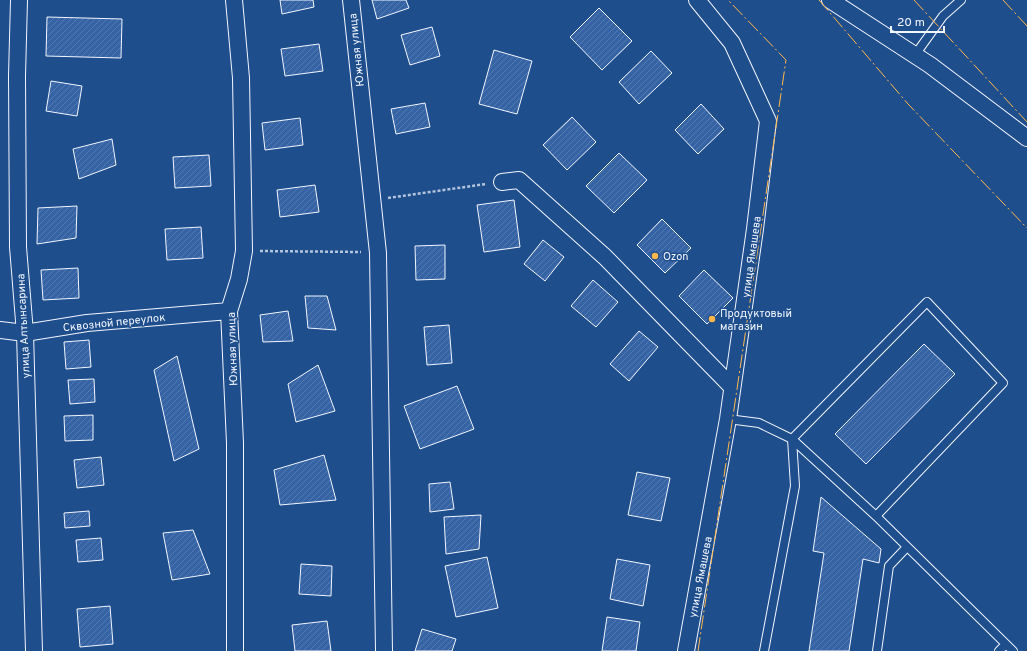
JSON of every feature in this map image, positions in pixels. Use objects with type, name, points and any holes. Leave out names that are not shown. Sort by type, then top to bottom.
[{"type":"street","name":"улица Алтынсарина","points":[[19,0],[17,76],[18,247],[24,333],[34,651]]},
{"type":"street","name":"Южная улица","points":[[234,0],[241,78],[244,251],[239,279],[229,312],[235,443],[235,651]]},
{"type":"street","name":"Южная улица","points":[[351,0],[378,253],[384,651]]},
{"type":"street","name":"улица Ямашева","points":[[686,651],[728,419],[755,229],[768,121],[732,43],[697,0]]},
{"type":"street","points":[[830,0],[915,55],[1027,138]]},
{"type":"street","points":[[502,182],[519,180],[605,257],[732,387]]},
{"type":"street","name":"Сквозной переулок","points":[[0,330],[24,333],[86,323],[229,312]]},
{"type":"lane","points":[[915,55],[943,16],[960,0]]},
{"type":"lane","points":[[764,651],[795,486],[792,439],[927,302],[1003,383],[876,516]]},
{"type":"lane","points":[[728,419],[759,423],[792,439],[876,516],[1013,651]]},
{"type":"lane","points":[[877,651],[889,566],[907,547]]},
{"type":"lane","points":[[999,651],[1006,644]]},
{"type":"path","points":[[373,200],[502,182]]},
{"type":"path","points":[[244,251],[378,253]]},
{"type":"building","points":[[280,0],[313,0],[314,7],[282,14]]},
{"type":"building","points":[[372,0],[406,0],[409,8],[377,19]]},
{"type":"building","points":[[599,8],[632,41],[602,70],[570,37]]},
{"type":"building","points":[[47,17],[122,19],[121,58],[46,56]]},
{"type":"building","points":[[432,27],[440,56],[410,65],[401,35]]},
{"type":"building","points":[[319,44],[323,71],[285,76],[281,49]]},
{"type":"building","points":[[494,50],[532,61],[517,114],[479,104]]},
{"type":"building","points":[[651,51],[672,73],[639,104],[619,82]]},
{"type":"building","points":[[51,81],[82,86],[77,116],[46,111]]},
{"type":"building","points":[[425,103],[430,127],[396,134],[391,109]]},
{"type":"building","points":[[701,104],[724,129],[698,154],[675,130]]},
{"type":"building","points":[[572,117],[596,142],[567,170],[543,145]]},
{"type":"building","points":[[300,118],[303,145],[265,150],[262,123]]},
{"type":"building","points":[[112,139],[116,165],[79,179],[73,149]]},
{"type":"building","points":[[619,153],[647,180],[614,213],[586,186]]},
{"type":"building","points":[[209,155],[211,186],[175,188],[173,157]]},
{"type":"building","points":[[315,185],[319,212],[280,217],[277,190]]},
{"type":"building","points":[[514,200],[520,247],[484,252],[477,205]]},
{"type":"building","points":[[77,206],[76,238],[37,244],[38,208]]},
{"type":"building","points":[[662,219],[691,248],[665,273],[637,245]]},
{"type":"building","points":[[201,227],[203,258],[167,260],[165,229]]},
{"type":"building","points":[[543,240],[564,257],[545,281],[524,264]]},
{"type":"building","points":[[445,245],[445,279],[416,280],[415,246]]},
{"type":"building","points":[[78,268],[79,298],[43,300],[41,270]]},
{"type":"building","points":[[704,270],[733,298],[707,324],[679,296]]},
{"type":"building","points":[[593,280],[618,302],[596,327],[571,306]]},
{"type":"building","points":[[305,296],[327,296],[336,330],[308,328]]},
{"type":"building","points":[[288,311],[293,341],[263,342],[260,315]]},
{"type":"building","points":[[449,325],[452,363],[427,365],[424,327]]},
{"type":"building","points":[[639,331],[658,347],[629,381],[610,364]]},
{"type":"building","points":[[89,340],[91,367],[66,369],[64,342]]},
{"type":"building","points":[[924,344],[955,374],[866,464],[835,434]]},
{"type":"building","points":[[177,356],[199,449],[174,461],[154,370]]},
{"type":"building","points":[[318,365],[335,411],[296,422],[288,384]]},
{"type":"building","points":[[94,379],[95,402],[70,404],[68,380]]},
{"type":"building","points":[[457,386],[474,429],[420,449],[404,406]]},
{"type":"building","points":[[93,415],[93,440],[65,441],[64,416]]},
{"type":"building","points":[[324,455],[336,500],[280,505],[274,470]]},
{"type":"building","points":[[101,457],[104,485],[77,488],[74,460]]},
{"type":"building","points":[[637,472],[670,478],[661,521],[628,515]]},
{"type":"building","points":[[450,482],[454,509],[430,512],[429,484]]},
{"type":"building","points":[[821,497],[881,549],[879,563],[863,559],[849,651],[809,651],[824,553],[813,551]]},
{"type":"building","points":[[89,511],[90,526],[65,528],[64,513]]},
{"type":"building","points":[[481,515],[479,549],[446,554],[444,517]]},
{"type":"building","points":[[193,530],[210,574],[172,580],[163,533]]},
{"type":"building","points":[[101,538],[103,560],[78,562],[76,540]]},
{"type":"building","points":[[487,557],[498,608],[456,617],[445,566]]},
{"type":"building","points":[[617,559],[650,565],[643,606],[610,599]]},
{"type":"building","points":[[301,564],[332,566],[331,596],[299,594]]},
{"type":"building","points":[[110,606],[113,644],[80,647],[77,609]]},
{"type":"building","points":[[607,617],[640,622],[636,651],[602,651]]},
{"type":"building","points":[[327,621],[331,651],[295,651],[292,625]]},
{"type":"building","points":[[422,629],[456,639],[452,651],[415,651]]},
{"type":"power","points":[[698,651],[786,60],[728,0]]},
{"type":"power","points":[[819,0],[908,104],[1027,228]]},
{"type":"power","points":[[914,0],[1027,122]]},
{"type":"power","points":[[1003,0],[1027,26]]},
{"type":"place","name":"Ozon","points":[[655,256]]},
{"type":"place","name":"Продуктовый магазин","points":[[712,319]]}]
